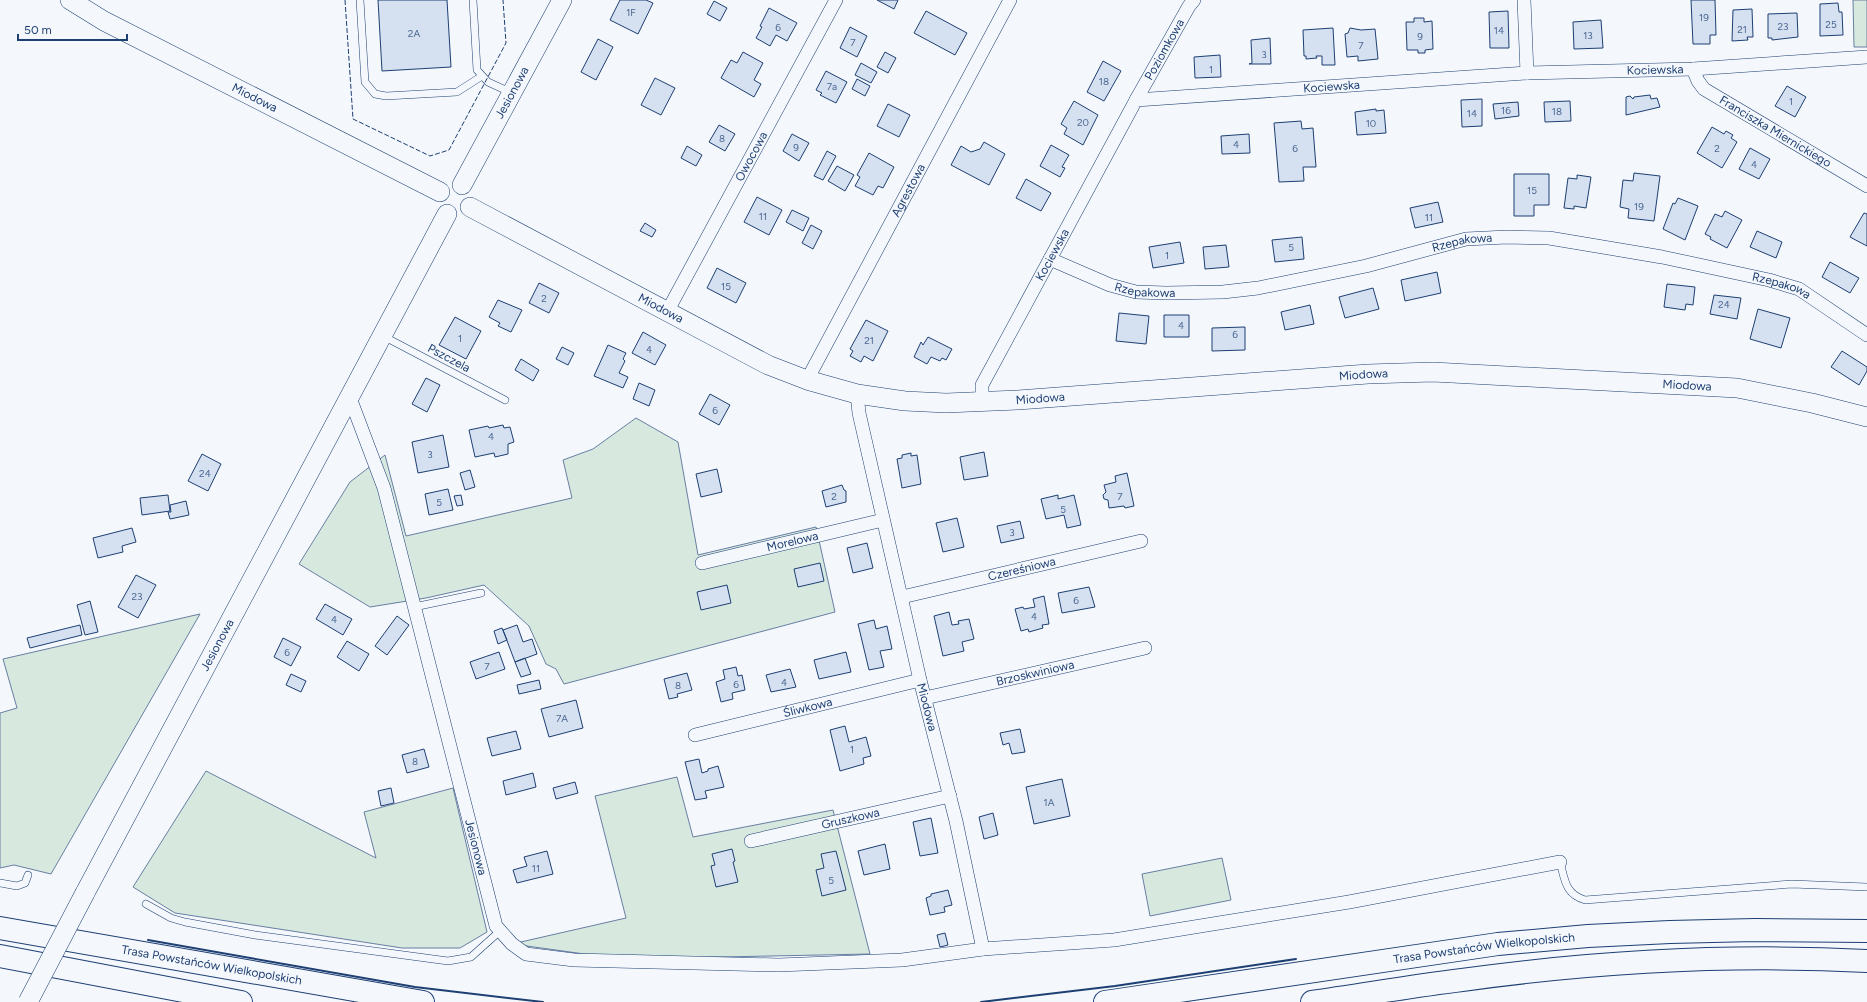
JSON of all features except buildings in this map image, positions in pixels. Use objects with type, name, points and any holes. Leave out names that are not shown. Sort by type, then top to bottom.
[{"type":"highway","name":"Trasa Powstańców Wielkopolskich","points":[[0,928],[423,1002]]},
{"type":"highway","name":"Trasa Powstańców Wielkopolskich","points":[[1105,1002],[1378,960],[1506,943],[1588,936],[1678,932],[1755,930],[1867,931]]},
{"type":"highway","points":[[0,956],[241,1002]]},
{"type":"highway","points":[[1312,1002],[1463,979],[1597,966],[1725,959],[1800,958],[1867,961]]},
{"type":"main road","name":"Miodowa","points":[[70,0],[104,21],[440,192]]},
{"type":"main road","name":"Jesionowa","points":[[462,185],[562,0]]},
{"type":"main road","points":[[450,184],[462,185],[471,195],[472,201],[470,207],[460,216],[447,214],[439,205],[440,192],[450,184]]},
{"type":"main road","name":"Miodowa","points":[[470,207],[768,365],[807,380],[857,394],[905,401],[946,403],[1018,400],[1368,374],[1433,372],[1737,388],[1812,403],[1867,417]]},
{"type":"main road","name":"Jesionowa","points":[[28,1002],[447,214]]},
{"type":"street","name":"Owocowa","points":[[667,312],[836,0]]},
{"type":"street","name":"Agrestowa","points":[[807,380],[1010,0]]},
{"type":"street","name":"Poziomkowa","points":[[1136,100],[1189,6],[1194,0]]},
{"type":"street","points":[[1524,0],[1527,73]]},
{"type":"street","name":"Kociewska","points":[[982,401],[982,385],[1136,100],[1527,73],[1693,69],[1867,57]]},
{"type":"street","name":"Franciszka Miernickiego","points":[[1693,69],[1704,89],[1867,186]]},
{"type":"street","name":"Rzepakowa","points":[[1050,259],[1110,285],[1136,292],[1223,292],[1258,288],[1352,269],[1466,240],[1507,237],[1549,238],[1662,257],[1769,280],[1798,289],[1867,335]]},
{"type":"street","name":"Miodowa","points":[[857,394],[859,413],[883,520],[920,680],[950,796],[983,949]]},
{"type":"street","name":"Jesionowa","points":[[350,398],[384,488],[498,929]]},
{"type":"street","name":"Morelowa","points":[[702,563],[883,520]]},
{"type":"street","name":"Czereśniowa","points":[[902,597],[1141,540]]},
{"type":"street","name":"Brzoskwiniowa","points":[[925,698],[1145,648]]},
{"type":"street","name":"Śliwkowa","points":[[695,735],[920,680]]},
{"type":"street","name":"Gruszkowa","points":[[751,841],[950,796]]},
{"type":"street","points":[[498,929],[512,944],[526,954],[574,960],[779,965],[902,960],[983,949],[1114,940],[1349,902],[1560,862]]},
{"type":"lane","points":[[360,0],[365,82],[375,94],[386,96],[457,92],[482,76]]},
{"type":"lane","points":[[473,0],[477,70],[488,82],[512,93]]},
{"type":"lane","name":"Pszczela","points":[[383,336],[506,400]]},
{"type":"lane","points":[[414,607],[481,592]]},
{"type":"lane","points":[[1560,862],[1568,889],[1575,897],[1585,900],[1792,884],[1867,888]]},
{"type":"lane","points":[[0,883],[17,886],[24,883],[28,875]]},
{"type":"lane","points":[[146,904],[171,918],[192,923],[255,934],[448,961],[471,957],[498,929]]},
{"type":"shaded area","points":[[1853,0],[1867,0],[1867,47],[1854,47]]},
{"type":"shaded area","points":[[636,418],[678,442],[698,555],[816,527],[835,612],[564,684],[556,669],[546,664],[529,626],[484,585],[426,598],[370,607],[299,564],[350,482],[385,455],[406,536],[572,498],[563,460],[593,449]]},
{"type":"shaded area","points":[[200,614],[51,874],[14,865],[0,868],[0,713],[17,708],[3,659]]},
{"type":"shaded area","points":[[206,771],[376,858],[364,812],[453,788],[487,932],[460,948],[402,948],[175,913],[133,887]]},
{"type":"shaded area","points":[[677,777],[693,837],[833,810],[870,954],[621,959],[512,944],[626,918],[595,796]]},
{"type":"shaded area","points":[[1222,858],[1231,900],[1150,916],[1142,874]]},
{"type":"fence","points":[[345,0],[353,119],[430,156],[449,150],[506,43],[503,0]]},
{"type":"wall","points":[[148,940],[415,987],[543,1002]]},
{"type":"wall","points":[[981,1002],[1115,986],[1296,959]]}]
